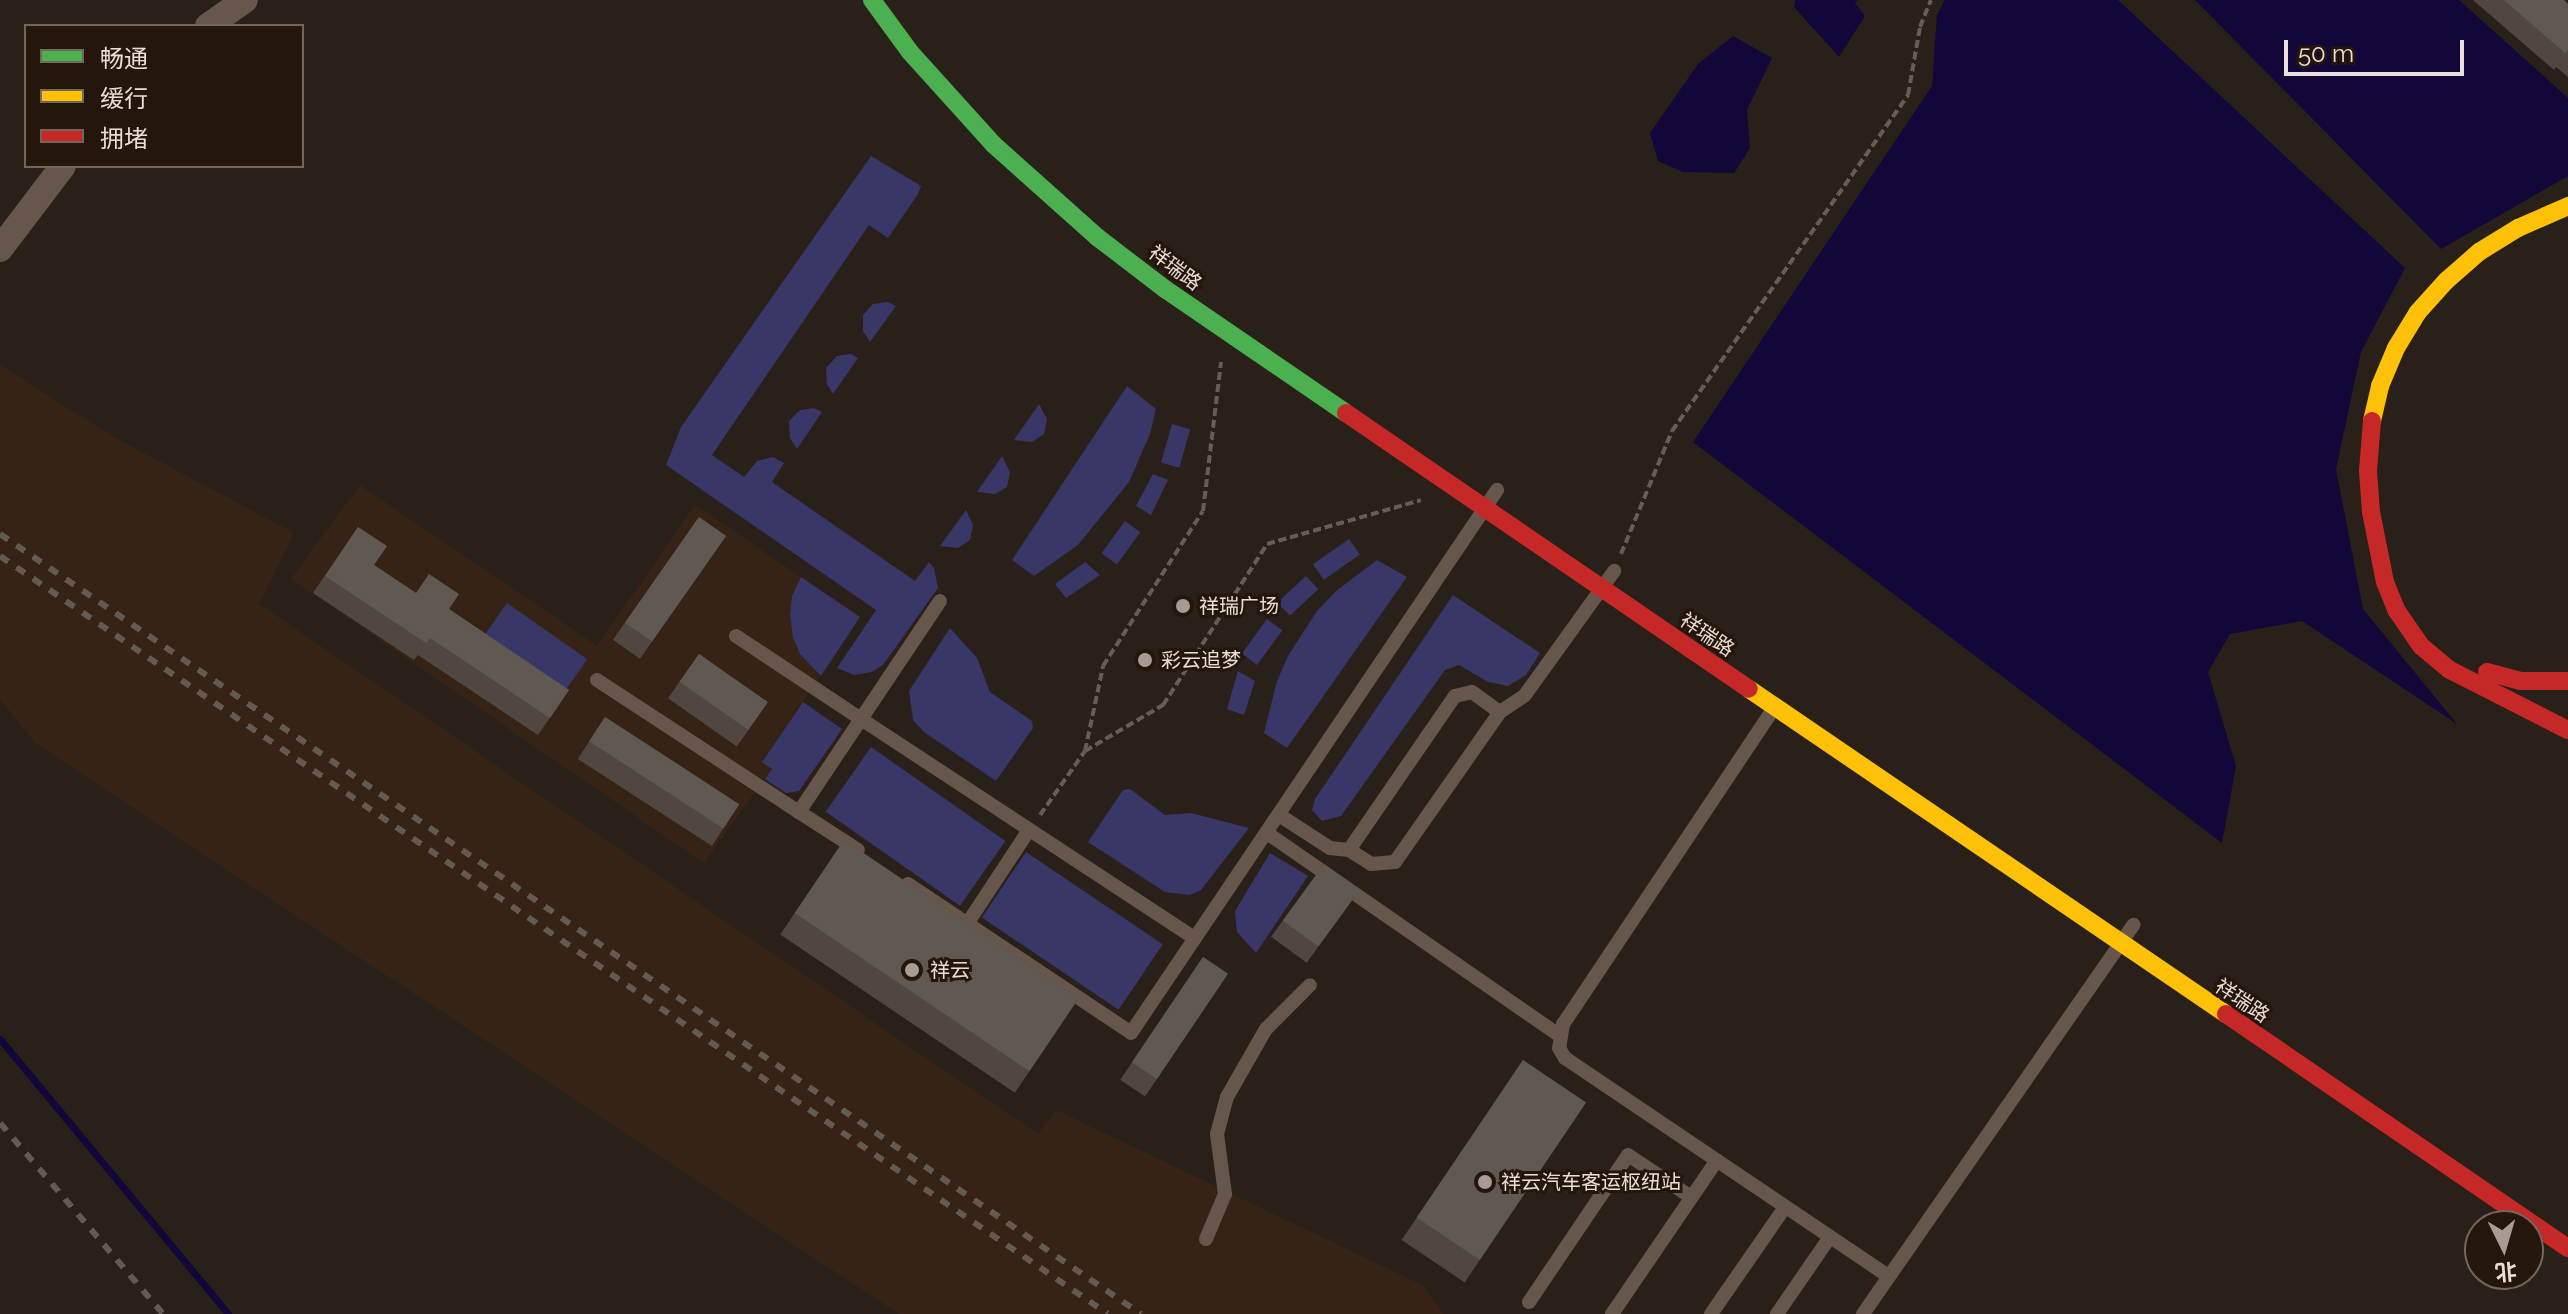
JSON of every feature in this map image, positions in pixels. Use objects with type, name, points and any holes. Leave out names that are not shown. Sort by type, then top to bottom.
[{"type":"main road","name":"祥瑞路","points":[[872,0],[945,93],[1045,192],[1109,246],[1226,333],[2568,1248]]},
{"type":"main road","points":[[2568,206],[2556,223],[2489,265],[2457,292],[2431,322],[2410,355],[2395,391],[2387,430],[2385,471],[2396,562],[2418,615],[2433,635],[2461,659],[2494,674],[2547,683],[2568,681]]},
{"type":"main road","points":[[2556,223],[2479,252],[2446,281],[2418,312],[2396,348],[2380,386],[2371,427],[2368,471],[2373,525],[2385,582],[2397,611],[2421,646],[2450,670],[2568,730]]},
{"type":"street","points":[[211,24],[245,0]]},
{"type":"street","points":[[0,249],[61,168]]},
{"type":"lane","points":[[890,872],[1131,1033],[1498,490]]},
{"type":"lane","points":[[1279,815],[1323,845],[1349,850],[1371,864],[1395,862],[1500,712],[1525,695],[1614,570]]},
{"type":"lane","points":[[799,812],[940,601]]},
{"type":"lane","points":[[736,636],[1195,938]]},
{"type":"lane","points":[[597,680],[877,863]]},
{"type":"lane","points":[[1349,850],[1455,696],[1472,692],[1500,712]]},
{"type":"lane","points":[[1774,708],[1563,1024],[1559,1048],[1565,1058],[1888,1276]]},
{"type":"lane","points":[[967,924],[1029,830]]},
{"type":"lane","points":[[1267,833],[1559,1035]]},
{"type":"lane","points":[[1863,1314],[2133,925]]},
{"type":"lane","points":[[1206,1239],[1225,1194],[1217,1134],[1227,1097],[1266,1029],[1310,985]]},
{"type":"lane","points":[[1529,1302],[1628,1155],[1691,1197]]},
{"type":"lane","points":[[1612,1314],[1717,1160]]},
{"type":"lane","points":[[1711,1314],[1785,1207]]},
{"type":"lane","points":[[1777,1314],[1830,1237]]},
{"type":"path","points":[[1614,570],[1672,431],[1908,95],[1920,27],[1931,0]]},
{"type":"path","points":[[1029,830],[1085,751],[1103,666],[1203,511],[1226,333]]},
{"type":"path","points":[[1085,751],[1163,705],[1267,544],[1405,506],[1453,488]]},
{"type":"shaded area","points":[[1795,0],[1857,0],[1855,3],[1865,16],[1839,57],[1794,7]]},
{"type":"shaded area","points":[[1945,0],[2118,0],[2405,268],[2361,352],[2336,469],[2363,609],[2457,724],[2302,621],[2230,634],[2208,672],[2236,766],[2222,843],[1693,442],[1932,86],[1937,15]]},
{"type":"shaded area","points":[[2195,0],[2459,0],[2568,98],[2568,176],[2441,249]]},
{"type":"shaded area","points":[[1733,36],[1772,58],[1747,110],[1750,148],[1734,173],[1683,172],[1658,161],[1650,133],[1698,64]]},
{"type":"shaded area","points":[[871,156],[921,186],[918,194],[888,238],[869,225],[712,455],[744,477],[757,461],[773,457],[784,463],[772,482],[915,581],[929,562],[934,568],[938,588],[883,665],[872,672],[854,675],[837,668],[876,610],[666,465],[681,427]]},
{"type":"shaded area","points":[[888,302],[896,306],[870,342],[863,331],[863,315],[873,304]]},
{"type":"shaded area","points":[[851,354],[858,358],[833,394],[827,384],[826,368],[837,356]]},
{"type":"shaded area","points":[[0,365],[112,436],[294,533],[259,604],[1038,1134],[1056,1110],[1422,1285],[1444,1314],[899,1314],[35,743],[0,699]]},
{"type":"shaded area","points":[[1127,386],[1156,409],[1150,434],[1129,482],[1078,545],[1034,576],[1012,560]]},
{"type":"shaded area","points":[[1039,404],[1047,419],[1044,434],[1032,442],[1014,440]]},
{"type":"shaded area","points":[[814,408],[822,412],[797,449],[790,438],[789,421],[800,410]]},
{"type":"shaded area","points":[[1172,424],[1190,429],[1179,468],[1161,462]]},
{"type":"shaded area","points":[[1002,456],[1010,472],[1007,487],[995,494],[977,492]]},
{"type":"shaded area","points":[[1153,474],[1168,480],[1151,515],[1136,506]]},
{"type":"shaded area","points":[[360,485],[597,646],[695,505],[860,617],[762,761],[772,769],[704,863],[291,579]]},
{"type":"shaded area","points":[[966,510],[973,525],[970,540],[958,548],[940,546]]},
{"type":"shaded area","points":[[1125,521],[1140,532],[1117,565],[1101,553]]},
{"type":"shaded area","points":[[1349,539],[1360,555],[1324,580],[1313,564]]},
{"type":"shaded area","points":[[1377,560],[1407,577],[1287,748],[1264,733],[1277,681],[1288,656],[1317,611],[1336,591]]},
{"type":"shaded area","points":[[1085,562],[1100,575],[1066,598],[1055,584]]},
{"type":"shaded area","points":[[1306,576],[1318,589],[1290,616],[1277,603]]},
{"type":"shaded area","points":[[801,577],[860,617],[821,676],[800,654],[793,637],[790,615],[792,596]]},
{"type":"shaded area","points":[[1453,595],[1540,653],[1526,675],[1508,686],[1488,682],[1459,665],[1445,670],[1341,816],[1322,821],[1312,810],[1315,799]]},
{"type":"shaded area","points":[[507,603],[587,659],[563,694],[483,637]]},
{"type":"shaded area","points":[[1267,619],[1282,630],[1257,665],[1242,654]]},
{"type":"shaded area","points":[[950,628],[977,658],[990,692],[1032,721],[1033,728],[996,781],[924,732],[913,720],[909,691]]},
{"type":"shaded area","points":[[1238,671],[1255,681],[1244,715],[1227,709]]},
{"type":"shaded area","points":[[803,702],[842,729],[799,791],[786,793],[765,779],[772,769],[762,762]]},
{"type":"shaded area","points":[[871,747],[1005,841],[960,906],[826,812]]},
{"type":"shaded area","points":[[1130,789],[1165,815],[1191,813],[1249,828],[1201,890],[1190,895],[1165,892],[1088,842],[1123,790]]},
{"type":"shaded area","points":[[1026,852],[1163,944],[1119,1010],[982,917]]},
{"type":"shaded area","points":[[1270,853],[1308,876],[1256,953],[1237,932],[1235,911]]},
{"type":"building","points":[[2504,0],[2564,0],[2568,4],[2568,50],[2565,53]]},
{"type":"building","points":[[699,517],[726,536],[652,642],[625,623]]},
{"type":"building","points":[[358,527],[387,546],[374,565],[416,593],[429,574],[459,594],[449,609],[569,690],[550,718],[430,638],[426,643],[325,576]]},
{"type":"building","points":[[699,654],[768,702],[748,730],[679,682]]},
{"type":"building","points":[[605,717],[739,804],[723,828],[589,741]]},
{"type":"building","points":[[844,840],[1079,998],[1029,1071],[795,913]]},
{"type":"building","points":[[1324,864],[1360,890],[1318,946],[1283,921]]},
{"type":"building","points":[[1203,957],[1228,974],[1157,1079],[1132,1062]]},
{"type":"building","name":"祥云汽车客运枢纽站","points":[[1523,1060],[1586,1102],[1480,1260],[1417,1218]]},
{"type":"waterway","points":[[0,1039],[228,1314]]},
{"type":"railway","points":[[0,534],[1141,1314]]},
{"type":"railway","points":[[0,556],[1108,1314]]},
{"type":"railway","points":[[0,1123],[163,1314]]},
{"type":"traffic: fast","points":[[872,0],[910,52],[993,144],[1097,237],[1165,289],[1346,413]]},
{"type":"traffic: slow","points":[[2372,421],[2380,386],[2396,348],[2418,312],[2446,281],[2479,252],[2518,228],[2568,206]]},
{"type":"traffic: slow","points":[[1749,689],[2226,1014]]},
{"type":"traffic: jam","points":[[1346,413],[1749,689]]},
{"type":"traffic: jam","points":[[2372,421],[2368,471],[2371,512],[2385,582],[2397,611],[2421,646],[2450,670],[2568,730]]},
{"type":"traffic: jam","points":[[2487,672],[2520,681],[2568,681]]},
{"type":"traffic: jam","points":[[2226,1014],[2568,1248]]},
{"type":"place","name":"祥瑞广场","points":[[1183,606]]},
{"type":"place","name":"彩云追梦","points":[[1145,660]]},
{"type":"place","name":"祥云","points":[[912,970]]},
{"type":"place","name":"祥云汽车客运枢纽站","points":[[1485,1182]]}]
